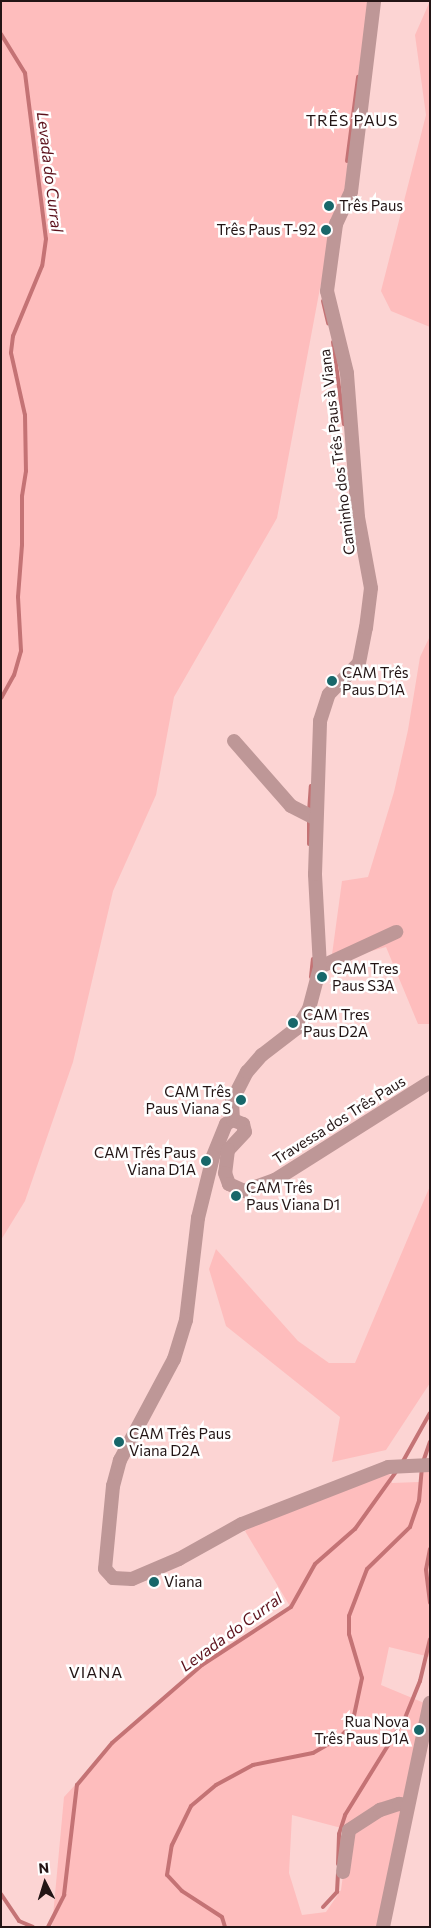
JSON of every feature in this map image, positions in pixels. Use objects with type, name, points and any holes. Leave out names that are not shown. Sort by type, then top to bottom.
[{"type":"street","name":"Caminho dos Três Paus à Viana","points":[[374,1],[351,192],[336,224],[327,291],[347,373],[358,517],[371,588],[359,664],[329,694],[323,705],[314,874],[320,967],[306,1019],[247,1072],[232,1101],[233,1120],[226,1124],[213,1157],[198,1218],[186,1320],[174,1358],[120,1460],[115,1478],[103,1562],[113,1578],[124,1580],[151,1572],[242,1524],[388,1466],[430,1465]]},
{"type":"street","points":[[234,741],[291,806],[305,817],[316,819]]},
{"type":"street","points":[[320,967],[396,932]]},
{"type":"street","name":"Travessa dos Três Paus","points":[[233,1120],[240,1122],[245,1132],[228,1150],[225,1174],[229,1184],[244,1191],[275,1180],[430,1082]]},
{"type":"street","points":[[383,1927],[407,1805],[430,1704]]},
{"type":"street","points":[[343,1872],[349,1830],[380,1810],[400,1804],[407,1805]]},
{"type":"shaded area","points":[[1,1],[374,1],[351,192],[336,224],[320,288],[277,518],[174,697],[156,795],[113,891],[73,1062],[25,1201],[1,1240]]},
{"type":"shaded area","points":[[430,1],[430,327],[391,311],[381,291],[426,115],[415,35]]},
{"type":"shaded area","points":[[430,636],[430,1024],[418,1024],[386,947],[331,962],[342,881],[368,877],[394,792],[408,730],[420,657]]},
{"type":"shaded area","points":[[430,1186],[430,1383],[386,1450],[332,1462],[340,1417],[226,1326],[209,1269],[216,1249],[298,1341],[329,1363],[355,1363]]},
{"type":"shaded area","points":[[388,1467],[392,1483],[419,1482],[422,1467],[430,1467],[430,1657],[389,1647],[381,1685],[429,1705],[383,1927],[52,1927],[64,1797],[113,1744],[203,1666],[291,1608],[245,1531],[269,1517]],"holes":[[[292,1815],[349,1830],[341,1890],[326,1912],[302,1915],[289,1873]]]},
{"type":"waterway","name":"Levada do Curral","points":[[1,34],[25,73],[46,239],[42,266],[13,336],[11,353],[25,415],[26,471],[22,496],[22,545],[18,597],[21,651],[14,675],[1,698]]},
{"type":"waterway","points":[[347,161],[358,77]]},
{"type":"waterway","points":[[323,301],[328,323]]},
{"type":"waterway","points":[[333,342],[344,424]]},
{"type":"waterway","points":[[309,812],[311,786]]},
{"type":"waterway","points":[[309,819],[309,844]]},
{"type":"waterway","points":[[311,977],[313,959]]},
{"type":"waterway","name":"Levada do Curral","points":[[402,1463],[430,1413]]},
{"type":"waterway","points":[[423,1462],[430,1442]]},
{"type":"waterway","name":"Levada do Curral","points":[[48,1927],[64,1895],[77,1785],[112,1743],[202,1665],[291,1607],[315,1564],[355,1529],[398,1469]]},
{"type":"waterway","points":[[225,1927],[222,1917],[182,1891],[167,1875],[172,1845],[191,1806],[216,1785],[253,1765],[313,1753],[339,1738],[352,1725],[362,1678],[349,1634],[349,1616],[367,1569],[410,1527],[419,1501],[422,1469]]},
{"type":"waterway","name":"Levada do Curral","points":[[430,1549],[426,1570],[430,1603]]},
{"type":"waterway","name":"Levada do Curral","points":[[338,1864],[339,1834],[345,1815],[405,1718],[420,1681],[430,1639]]},
{"type":"waterway","name":"Levada do Curral","points":[[323,1907],[337,1892],[338,1874]]},
{"type":"waterway","name":"Levada do Curral","points":[[1,1894],[19,1921],[33,1927]]},
{"type":"place","name":"Três Paus","points":[[329,206]]},
{"type":"place","name":"Três Paus T-92","points":[[326,230]]},
{"type":"place","name":"CAM Três Paus D1A","points":[[332,681]]},
{"type":"place","name":"CAM Tres Paus S3A","points":[[322,977]]},
{"type":"place","name":"CAM Tres Paus D2A","points":[[293,1023]]},
{"type":"place","name":"CAM Três Paus Viana S","points":[[241,1100]]},
{"type":"place","name":"CAM Três Paus Viana D1A","points":[[206,1161]]},
{"type":"place","name":"CAM Três Paus Viana D1","points":[[236,1196]]},
{"type":"place","name":"CAM Três Paus Viana D2A","points":[[119,1442]]},
{"type":"place","name":"Viana","points":[[154,1582]]},
{"type":"place","name":"Rua Nova Três Paus D1A","points":[[419,1730]]},
{"type":"district","name":"TRÊS PAUS","points":[[352,120]]},
{"type":"district","name":"VIANA","points":[[96,1672]]}]
